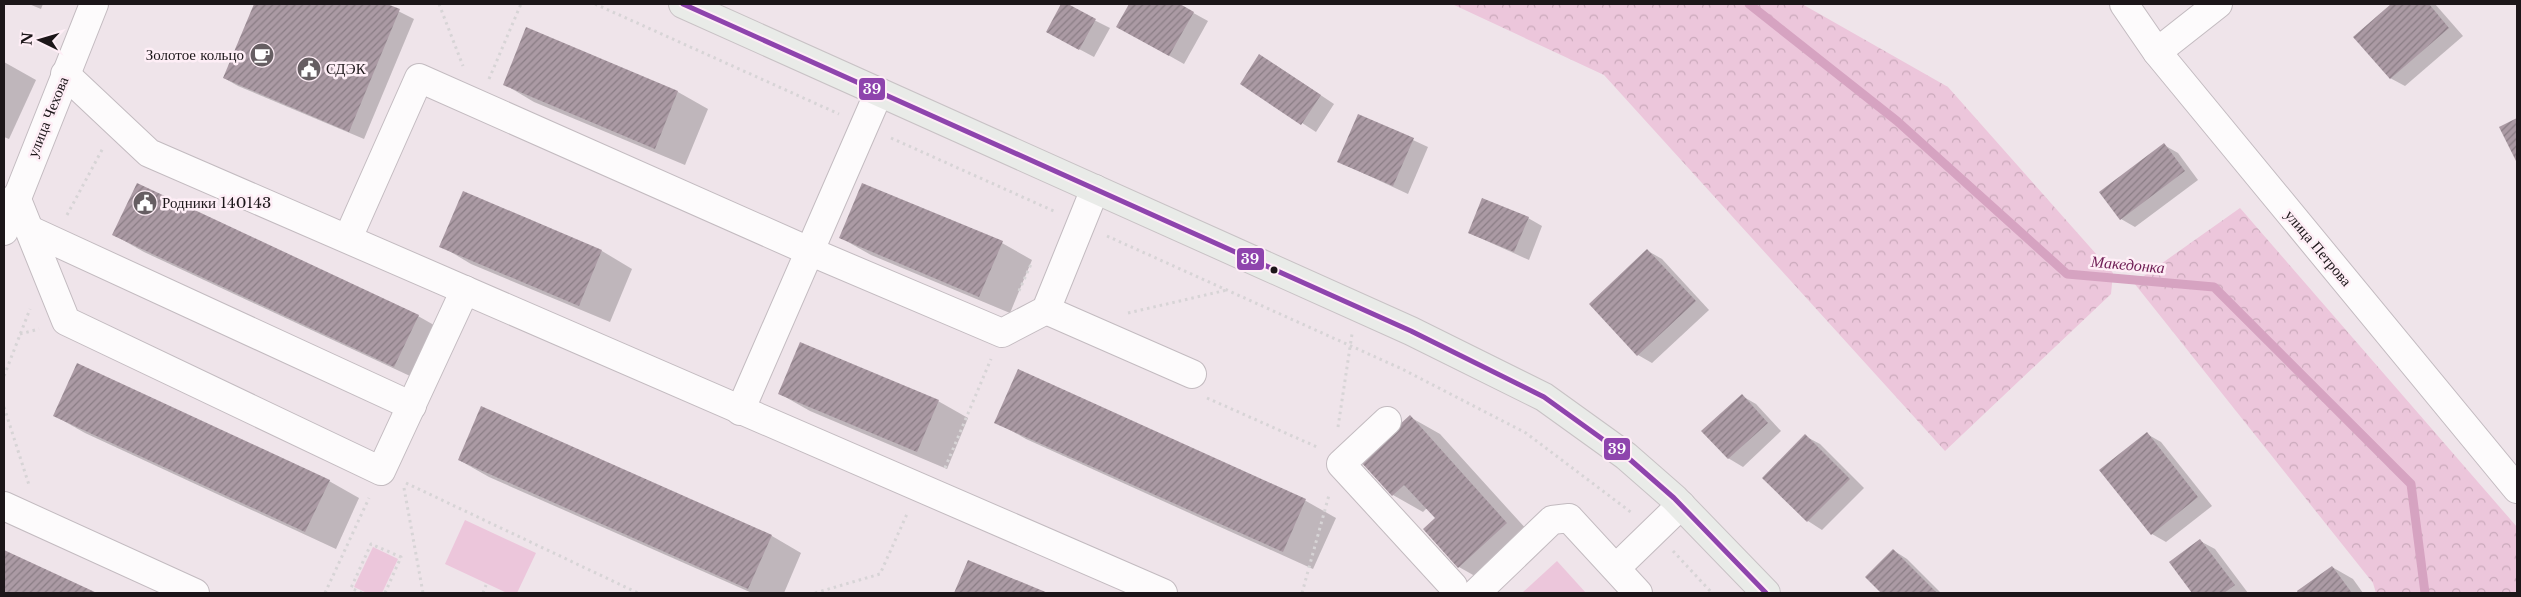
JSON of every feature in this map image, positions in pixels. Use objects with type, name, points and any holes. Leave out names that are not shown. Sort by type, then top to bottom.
[{"type":"main road","points":[[683,4],[1411,331],[1544,397],[1626,456],[1681,506],[1766,593]]},
{"type":"street","name":"улица Чехова","points":[[17,230],[14,185],[65,74],[94,4]]},
{"type":"street","name":"улица Петрова","points":[[2124,4],[2157,52],[2517,489]]},
{"type":"street","points":[[2157,52],[2218,4]]},
{"type":"street","points":[[65,74],[149,153],[1163,593]]},
{"type":"street","points":[[348,238],[419,78],[809,251],[1002,333],[1046,310],[1095,189]]},
{"type":"street","points":[[740,411],[879,92]]},
{"type":"street","points":[[17,230],[66,321],[381,471],[465,290]]},
{"type":"street","points":[[17,230],[412,406]]},
{"type":"street","points":[[1046,310],[1192,374]]},
{"type":"street","points":[[1387,421],[1341,464],[1458,591],[1552,520],[1569,518],[1638,593]]},
{"type":"street","points":[[4,506],[195,593]]},
{"type":"street","points":[[1616,568],[1681,506]]},
{"type":"path","points":[[439,4],[478,104]]},
{"type":"path","points":[[478,104],[521,4]]},
{"type":"path","points":[[595,4],[1402,369],[1526,433],[1654,531],[1712,593]]},
{"type":"path","points":[[1126,314],[1227,290]]},
{"type":"path","points":[[1192,374],[1186,389],[1325,450]]},
{"type":"path","points":[[4,407],[41,523]]},
{"type":"path","points":[[325,593],[381,471]]},
{"type":"path","points":[[423,593],[403,482],[638,593]]},
{"type":"path","points":[[815,593],[880,574],[919,488]]},
{"type":"path","points":[[362,593],[351,588],[371,544],[401,558],[385,593]]},
{"type":"path","points":[[482,593],[486,585]]},
{"type":"green space","points":[[1452,4],[1802,4],[1948,87],[2113,273],[2111,294],[1945,451],[1604,75]]},
{"type":"green space","points":[[2240,208],[2517,527],[2517,593],[2376,593],[2373,583],[2134,283]]},
{"type":"green space","points":[[465,520],[536,553],[517,593],[507,593],[445,564]]},
{"type":"green space","points":[[373,547],[398,559],[382,593],[367,593],[354,587]]},
{"type":"green space","points":[[1557,561],[1586,593],[1522,593]]},
{"type":"building","points":[[254,4],[387,4],[400,9],[349,132],[223,78]]},
{"type":"building","points":[[1061,4],[1068,4],[1096,19],[1079,50],[1046,32]]},
{"type":"building","points":[[1129,4],[1180,4],[1194,12],[1169,56],[1116,27]]},
{"type":"building","points":[[2391,4],[2429,4],[2449,28],[2390,79],[2353,37]]},
{"type":"building","points":[[526,27],[678,91],[655,149],[503,85]]},
{"type":"building","points":[[1259,54],[1321,95],[1301,125],[1240,84]]},
{"type":"building","points":[[1358,114],[1414,138],[1393,186],[1337,162]]},
{"type":"building","points":[[2517,118],[2517,163],[2499,127]]},
{"type":"building","points":[[2164,143],[2185,171],[2120,220],[2099,192]]},
{"type":"building","points":[[137,183],[419,315],[394,367],[112,235]]},
{"type":"building","points":[[862,183],[1003,241],[979,297],[839,238]]},
{"type":"building","points":[[463,191],[602,250],[579,306],[439,247]]},
{"type":"building","points":[[1482,198],[1529,217],[1514,252],[1468,233]]},
{"type":"building","points":[[1647,249],[1696,301],[1637,356],[1589,304]]},
{"type":"building","points":[[800,342],[939,400],[917,452],[778,394]]},
{"type":"building","points":[[77,363],[330,480],[305,532],[53,416]]},
{"type":"building","points":[[1018,369],[1306,499],[1283,552],[994,423]]},
{"type":"building","points":[[1742,394],[1768,423],[1728,459],[1701,431]]},
{"type":"building","points":[[481,406],[772,535],[748,589],[458,460]]},
{"type":"building","points":[[1410,415],[1507,523],[1458,568],[1423,529],[1435,518],[1404,485],[1392,496],[1360,461]]},
{"type":"building","points":[[2147,432],[2198,497],[2151,535],[2099,470]]},
{"type":"building","points":[[1805,434],[1850,479],[1807,522],[1762,478]]},
{"type":"building","points":[[2200,539],[2235,585],[2224,593],[2192,593],[2169,562]]},
{"type":"building","points":[[1893,549],[1937,593],[1881,593],[1865,577]]},
{"type":"building","points":[[4,550],[97,593],[4,593]]},
{"type":"building","points":[[968,560],[1048,593],[954,593]]},
{"type":"building","points":[[2332,566],[2352,593],[2298,593],[2297,591]]},
{"type":"waterway","name":"Македонка","points":[[1749,4],[1897,121],[2067,274],[2214,287],[2411,484],[2425,593]]},
{"type":"transit line","name":"39","points":[[683,4],[1411,331],[1544,397],[1626,456],[1674,498],[1766,593]]},
{"type":"place","name":"Золотое кольцо","points":[[262,55]]},
{"type":"place","name":"СДЭК","points":[[309,69]]},
{"type":"place","name":"Родники 140143","points":[[145,203]]}]
